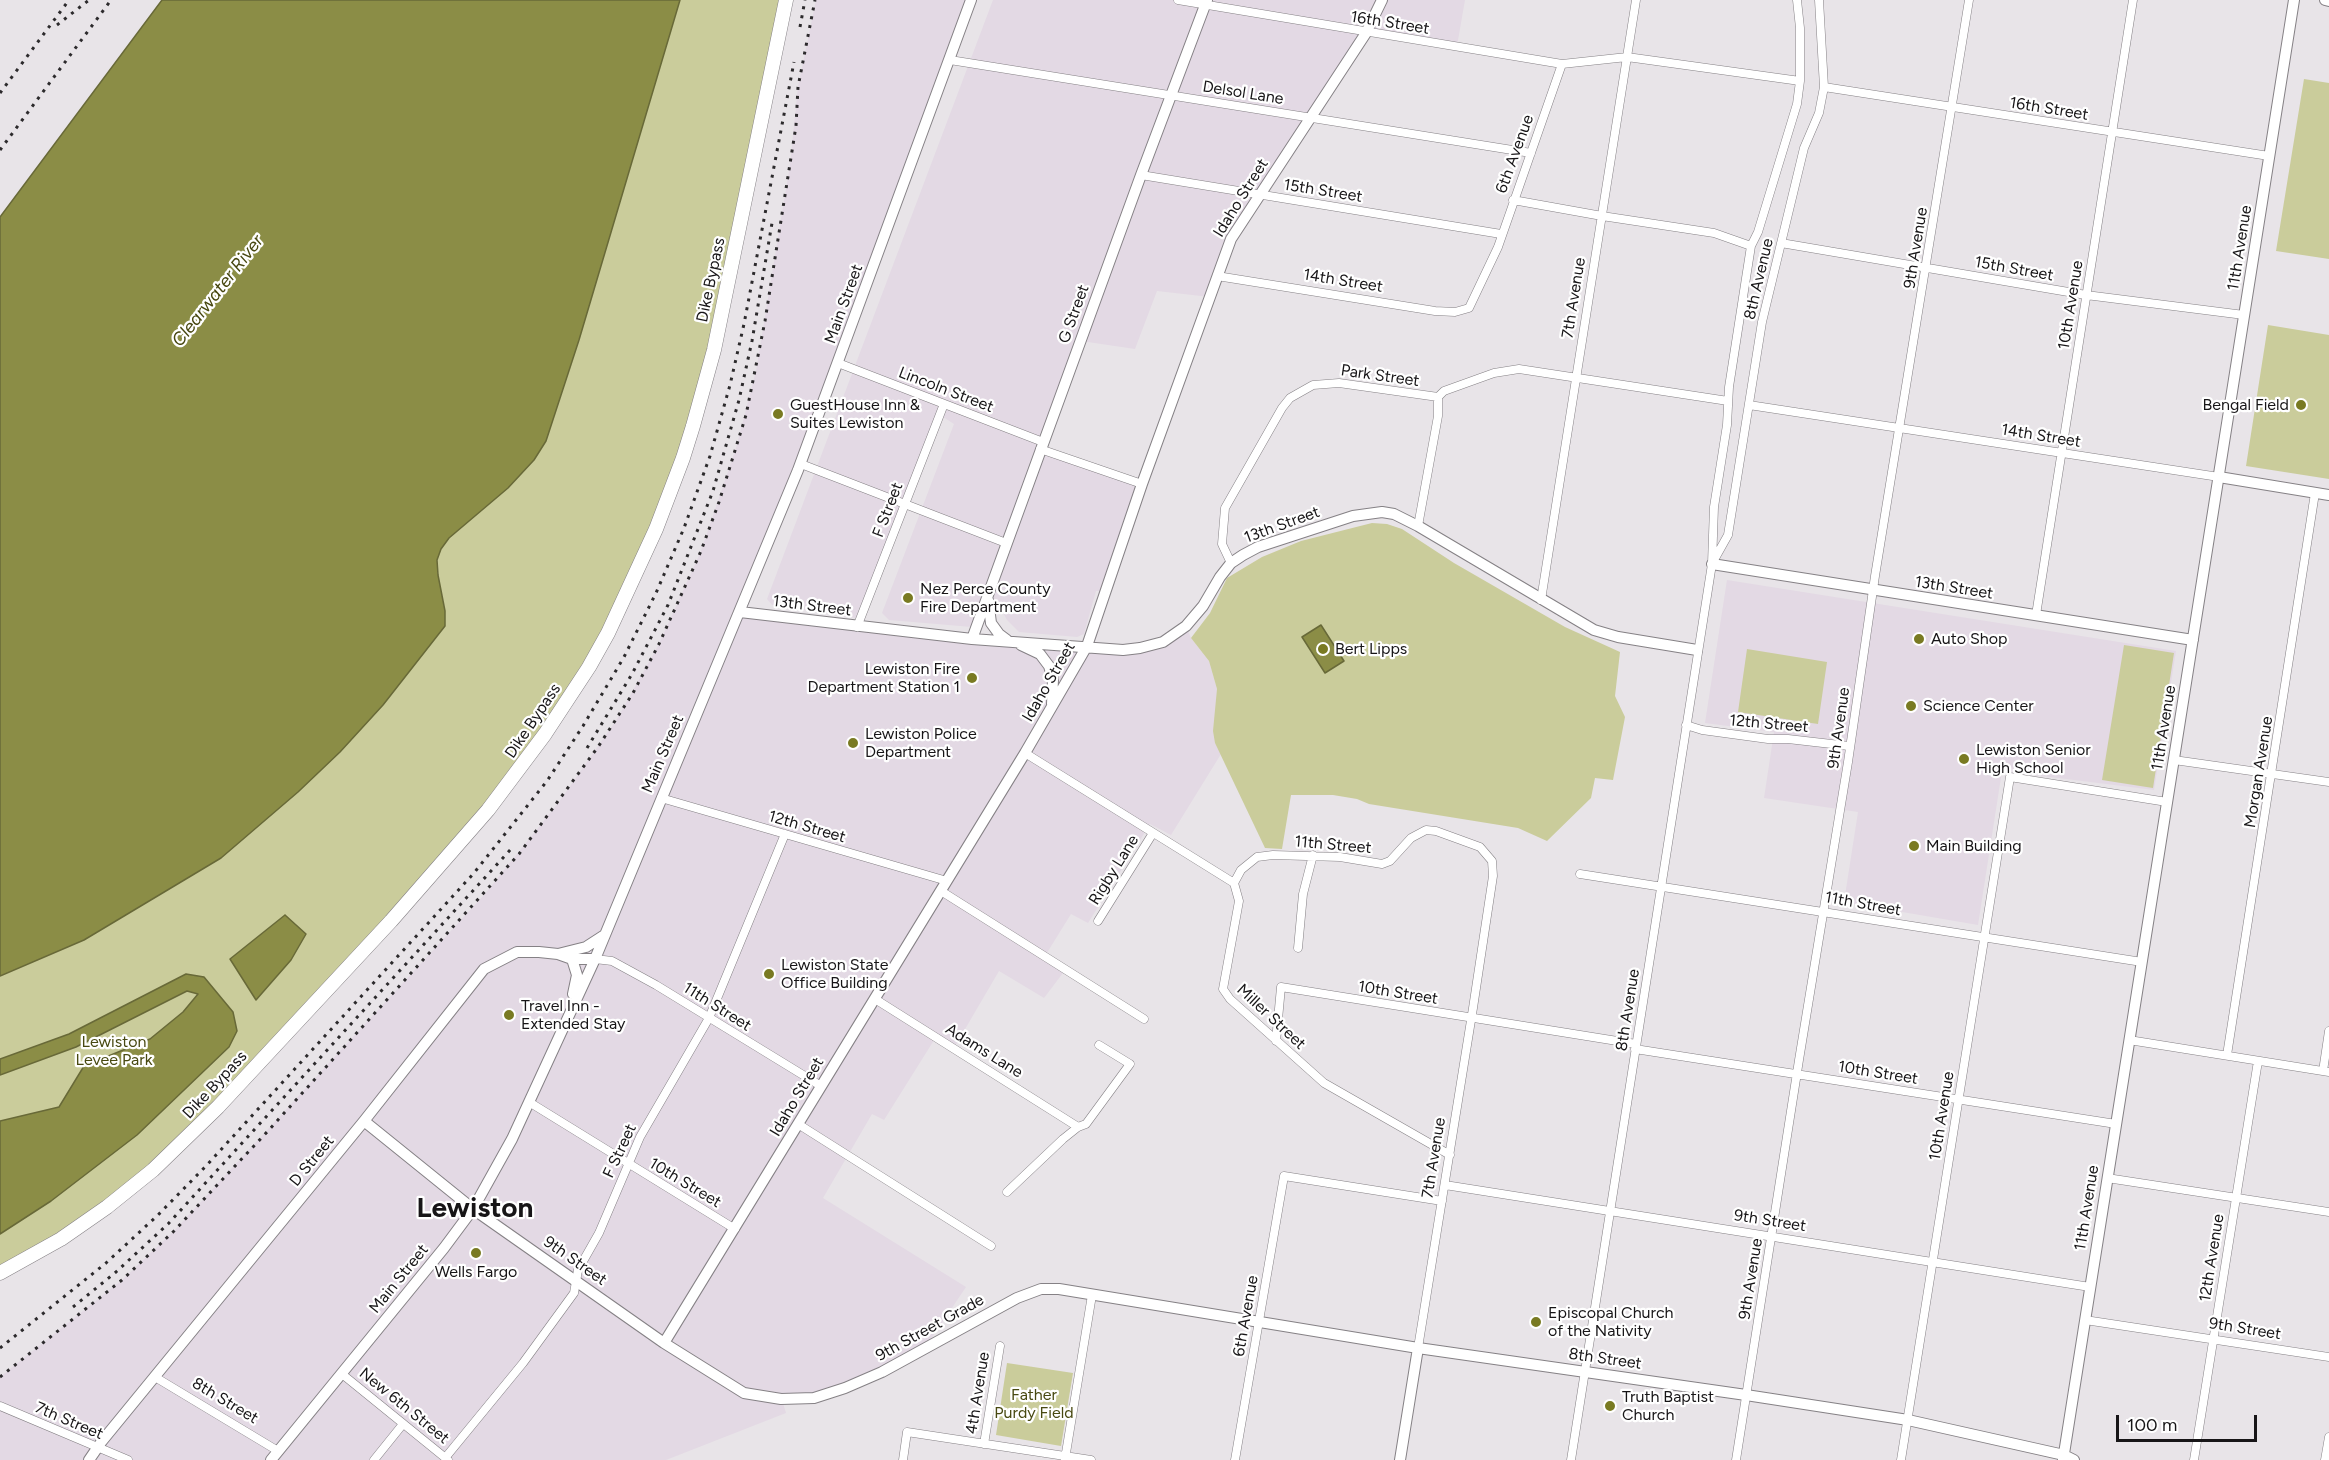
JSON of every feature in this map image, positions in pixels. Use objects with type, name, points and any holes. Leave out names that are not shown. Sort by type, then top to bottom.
[{"type":"highway","name":"Dike Bypass","points":[[0,1274],[61,1239],[107,1207],[168,1156],[218,1107],[391,921],[488,810],[545,734],[589,667],[608,633],[652,537],[689,436],[714,350],[786,0]]},
{"type":"main road","name":"Main Street","points":[[271,1460],[473,1209],[513,1139],[595,959],[801,464],[971,0]]},
{"type":"main road","name":"Idaho Street","points":[[664,1343],[1025,753],[1087,646],[1142,484],[1231,239],[1366,33],[1382,0]]},
{"type":"main road","name":"11th Avenue","points":[[2063,1457],[2294,0]]},
{"type":"main road","name":"G Street","points":[[972,639],[1206,2]]},
{"type":"main road","name":"14th Street","points":[[2218,477],[2329,495]]},
{"type":"main road","name":"13th Street","points":[[740,612],[972,639],[1124,650],[1150,646],[1162,642],[1186,626],[1231,564],[1258,547],[1372,512],[1394,514],[1419,526],[1594,630],[1697,650]]},
{"type":"main road","name":"13th Street","points":[[1712,564],[2193,640]]},
{"type":"main road","points":[[988,593],[988,612],[991,623],[999,634],[1008,641],[1040,654],[1049,666],[1053,679],[1052,707]]},
{"type":"main road","points":[[558,954],[586,947],[604,936]]},
{"type":"main road","name":"D Street","points":[[89,1460],[484,969],[517,952],[558,954],[572,959],[595,959]]},
{"type":"main road","points":[[568,1018],[577,975],[572,959]]},
{"type":"main road","name":"9th Street","points":[[364,1121],[473,1209],[664,1343],[744,1393],[782,1399]]},
{"type":"main road","name":"9th Street Grade","points":[[782,1399],[814,1398],[845,1388],[882,1372],[1030,1292],[1059,1289],[1092,1295]]},
{"type":"main road","name":"8th Street","points":[[1092,1295],[1418,1348],[1908,1420],[2074,1460]]},
{"type":"main road","name":"7th Avenue","points":[[1400,1460],[1418,1348]]},
{"type":"street","name":"16th Street","points":[[1178,0],[1206,2],[1366,33],[1562,64]]},
{"type":"street","name":"7th Avenue","points":[[1541,600],[1636,0]]},
{"type":"street","name":"8th Avenue","points":[[1571,1460],[1712,564],[1713,519],[1751,246],[1758,232],[1781,149],[1794,113],[1800,81],[1797,0]]},
{"type":"street","name":"8th Avenue","points":[[1712,564],[1728,535],[1762,322],[1804,148],[1819,113],[1824,87],[1820,0]]},
{"type":"street","name":"9th Avenue","points":[[1736,1460],[1873,590],[1969,0]]},
{"type":"street","name":"10th Avenue","points":[[2036,615],[2133,0]]},
{"type":"street","points":[[1562,64],[1627,57],[1800,81]]},
{"type":"street","name":"Delsol Lane","points":[[950,60],[1531,153]]},
{"type":"street","name":"6th Avenue","points":[[1464,311],[1473,303],[1501,234],[1562,64]]},
{"type":"street","name":"16th Street","points":[[1824,87],[2269,156]]},
{"type":"street","name":"15th Street","points":[[1141,175],[1501,234]]},
{"type":"street","points":[[1513,200],[1714,233],[1751,246]]},
{"type":"street","name":"15th Street","points":[[1781,243],[2086,295],[2244,315]]},
{"type":"street","name":"14th Street","points":[[1217,276],[1435,311],[1464,311]]},
{"type":"street","name":"Lincoln Street","points":[[838,363],[1142,484]]},
{"type":"street","name":"Park Street","points":[[1231,564],[1222,544],[1225,508],[1282,408],[1290,398],[1305,388],[1331,382],[1438,397],[1444,391],[1507,369],[1576,377]]},
{"type":"street","points":[[1576,377],[1728,401]]},
{"type":"street","points":[[1419,526],[1438,416],[1438,397]]},
{"type":"street","name":"F Street","points":[[857,627],[944,404]]},
{"type":"street","name":"14th Street","points":[[1749,405],[2218,477]]},
{"type":"street","points":[[801,464],[1006,543]]},
{"type":"street","name":"Morgan Avenue","points":[[2227,1055],[2315,493]]},
{"type":"street","name":"12th Street","points":[[1686,725],[1702,730],[1850,746]]},
{"type":"street","points":[[1025,753],[1234,883]]},
{"type":"street","points":[[2174,760],[2329,782]]},
{"type":"street","name":"10th Avenue","points":[[1901,1460],[2010,777],[2167,802]]},
{"type":"street","name":"12th Street","points":[[661,798],[785,834],[944,886],[1144,1019]]},
{"type":"street","name":"11th Street","points":[[1234,883],[1241,870],[1257,857],[1313,855],[1382,864],[1390,861],[1411,838],[1426,830],[1436,831],[1480,847],[1492,861]]},
{"type":"street","name":"Rigby Lane","points":[[1098,921],[1153,833]]},
{"type":"street","name":"F Street","points":[[447,1459],[552,1327],[574,1293],[578,1270],[599,1233],[627,1163],[709,1018],[785,834]]},
{"type":"street","points":[[1298,948],[1303,894],[1313,855]]},
{"type":"street","name":"7th Avenue","points":[[1418,1348],[1493,876],[1492,861]]},
{"type":"street","name":"11th Street","points":[[1580,874],[2142,962]]},
{"type":"street","name":"Miller Street","points":[[1234,883],[1239,901],[1223,989],[1230,999],[1324,1083],[1450,1155]]},
{"type":"street","name":"11th Street","points":[[595,959],[612,961],[821,1086]]},
{"type":"street","name":"10th Street","points":[[1276,1041],[1281,987],[1796,1074],[2116,1125]]},
{"type":"street","name":"Adams Lane","points":[[875,999],[1078,1127]]},
{"type":"street","points":[[2129,1040],[2326,1071],[2329,1031]]},
{"type":"street","points":[[1007,1192],[1063,1139],[1078,1127],[1086,1124],[1130,1064],[1099,1045]]},
{"type":"street","name":"12th Avenue","points":[[2194,1460],[2258,1061]]},
{"type":"street","name":"10th Street","points":[[529,1102],[735,1229]]},
{"type":"street","points":[[798,1124],[991,1246]]},
{"type":"street","name":"6th Avenue","points":[[1235,1460],[1284,1176],[1442,1201]]},
{"type":"street","points":[[2107,1178],[2329,1212]]},
{"type":"street","name":"9th Street","points":[[1445,1185],[2090,1287]]},
{"type":"street","points":[[1065,1458],[1092,1295]]},
{"type":"street","name":"9th Street","points":[[2085,1320],[2329,1357]]},
{"type":"street","name":"4th Avenue","points":[[984,1444],[1000,1346]]},
{"type":"street","name":"New 6th Street","points":[[342,1374],[447,1459]]},
{"type":"street","name":"8th Street","points":[[155,1377],[278,1451]]},
{"type":"street","name":"7th Street","points":[[0,1406],[128,1460]]},
{"type":"street","points":[[374,1460],[404,1424]]},
{"type":"street","points":[[903,1460],[907,1432],[1065,1458],[1091,1460]]},
{"type":"street","points":[[2325,1460],[2329,1437]]},
{"type":"shaded area","points":[[816,0],[971,0],[740,612],[857,627],[1140,648],[1186,626],[1191,638],[1209,661],[1217,689],[1215,743],[1221,754],[1171,835],[1150,824],[1088,923],[1071,914],[1045,956],[1066,969],[1044,998],[999,971],[954,1048],[936,1037],[884,1120],[872,1114],[823,1198],[966,1287],[925,1348],[845,1388],[782,1400],[786,1413],[666,1460],[0,1460],[0,1377],[122,1280],[174,1231],[484,895],[559,802],[617,719],[659,644],[701,551],[736,448],[756,371],[790,165],[798,87]]},
{"type":"shaded area","points":[[993,0],[1465,0],[1457,46],[1366,33],[1238,227],[1210,297],[1157,291],[1135,349],[1081,341],[1041,449],[1142,484],[1104,591],[1096,591],[1084,634],[1077,637],[1019,632],[1007,620],[1000,607],[981,599],[972,627],[889,620],[882,613],[954,424],[937,413],[856,618],[772,605],[767,599]]},
{"type":"shaded area","name":"Lewiston Senior High School","points":[[1727,580],[2176,651],[2154,790],[2002,771],[1978,925],[1844,902],[1858,812],[1764,798],[1774,732],[1705,723]]},
{"type":"green space","name":"Lewiston Levee Park","points":[[680,0],[786,0],[693,426],[608,633],[508,785],[153,1170],[0,1273],[0,976],[84,940],[221,858],[445,626],[445,610],[437,560],[441,549],[449,538],[546,441],[579,340]]},
{"type":"green space","points":[[2304,79],[2329,83],[2329,259],[2276,251]]},
{"type":"green space","points":[[2268,325],[2329,335],[2329,479],[2246,466]]},
{"type":"green space","points":[[1372,523],[1387,524],[1402,529],[1454,563],[1565,627],[1620,652],[1615,696],[1625,717],[1613,780],[1595,778],[1591,798],[1547,841],[1518,828],[1369,804],[1357,799],[1333,795],[1291,795],[1282,849],[1265,848],[1215,743],[1213,731],[1217,689],[1209,661],[1191,638],[1210,613],[1227,578],[1262,557],[1301,541]]},
{"type":"green space","points":[[2124,645],[2174,653],[2153,788],[2102,780]]},
{"type":"green space","points":[[1747,649],[1827,662],[1818,724],[1738,712]]},
{"type":"green space","name":"Father Purdy Field","points":[[1007,1363],[1073,1373],[1061,1446],[996,1435]]},
{"type":"water","name":"Clearwater River","points":[[162,0],[680,0],[579,340],[546,441],[534,460],[508,488],[449,538],[441,549],[437,560],[445,611],[445,626],[383,705],[340,752],[298,792],[221,858],[84,940],[0,976],[0,217]]},
{"type":"water","name":"Bert Lipps","points":[[1321,625],[1344,661],[1325,673],[1302,637]]},
{"type":"water","points":[[285,915],[306,934],[291,960],[256,1000],[230,959]]},
{"type":"water","points":[[186,974],[204,977],[233,1012],[237,1031],[229,1047],[137,1135],[51,1201],[0,1234],[0,1121],[59,1107],[84,1066],[150,1039],[183,1012],[198,994],[187,991],[76,1047],[0,1075],[0,1059],[69,1034]]},
{"type":"railway","points":[[0,93],[69,0]]},
{"type":"railway","points":[[57,25],[89,0]]},
{"type":"railway","points":[[0,150],[111,0]]},
{"type":"railway","points":[[800,27],[805,0]]},
{"type":"railway","points":[[0,1377],[122,1280],[174,1231],[267,1132],[519,854],[598,747],[633,693],[659,644],[701,551],[746,415],[765,321],[796,126],[798,87],[815,0]]},
{"type":"railway","points":[[0,1348],[106,1263],[206,1166],[474,873],[547,781],[583,726],[624,657],[656,593],[684,528],[710,456],[744,324],[794,62]]},
{"type":"railway","points":[[587,748],[632,674],[668,605],[713,491],[739,400],[752,341],[772,223]]},
{"type":"railway","points":[[73,1307],[116,1272],[168,1224],[512,848]]},
{"type":"place","name":"Bengal Field","points":[[2301,405]]},
{"type":"place","name":"GuestHouse Inn & Suites Lewiston","points":[[778,414]]},
{"type":"place","name":"Nez Perce County Fire Department","points":[[908,598]]},
{"type":"place","name":"Auto Shop","points":[[1919,639]]},
{"type":"place","name":"Bert Lipps","points":[[1323,649]]},
{"type":"place","name":"Lewiston Fire Department Station 1","points":[[972,678]]},
{"type":"place","name":"Science Center","points":[[1911,706]]},
{"type":"place","name":"Lewiston Police Department","points":[[853,743]]},
{"type":"place","name":"Lewiston Senior High School","points":[[1964,759]]},
{"type":"place","name":"Main Building","points":[[1914,846]]},
{"type":"place","name":"Lewiston State Office Building","points":[[769,974]]},
{"type":"place","name":"Travel Inn - Extended Stay","points":[[509,1015]]},
{"type":"place","name":"Wells Fargo","points":[[476,1253]]},
{"type":"place","name":"Episcopal Church of the Nativity","points":[[1536,1322]]},
{"type":"place","name":"Truth Baptist Church","points":[[1610,1406]]},
{"type":"district","name":"Lewiston","points":[[475,1209]]}]
